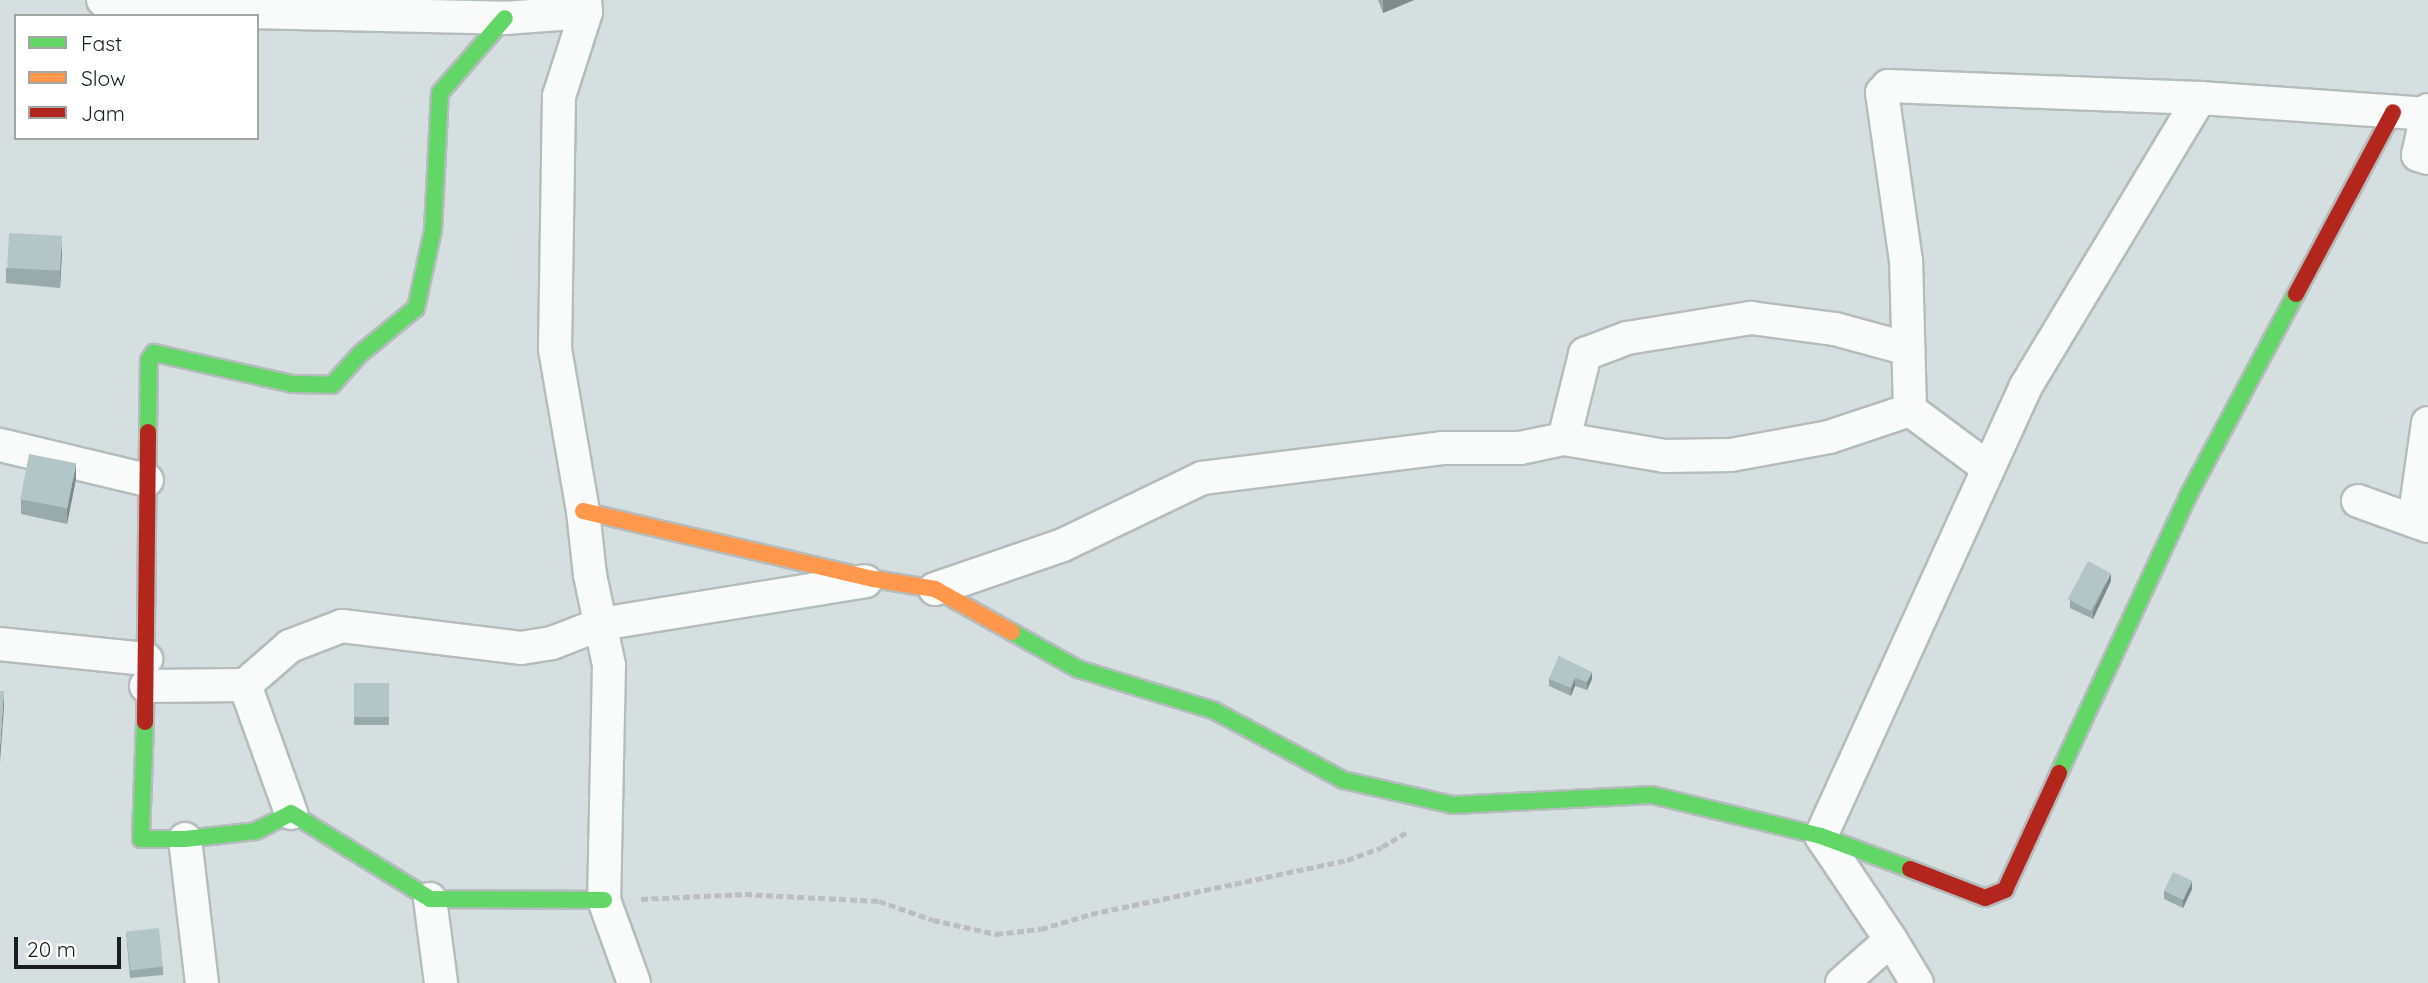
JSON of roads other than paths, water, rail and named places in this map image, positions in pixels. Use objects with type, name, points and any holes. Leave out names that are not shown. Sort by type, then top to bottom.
[{"type":"street","points":[[103,0],[117,9],[505,18],[586,6],[559,96],[555,349],[583,511],[590,575],[610,665],[604,900],[634,983]]},
{"type":"street","points":[[291,813],[256,831],[185,839],[141,839],[146,672],[149,360],[154,353],[293,384],[332,385],[360,354],[416,308],[433,230],[440,93],[505,18]]},
{"type":"street","points":[[1910,410],[1906,261],[1882,93],[1888,86],[2200,98],[2393,112],[2428,112],[2418,155],[2428,158]]},
{"type":"street","points":[[1821,836],[2025,386],[2200,98]]},
{"type":"street","points":[[583,511],[874,579],[935,589],[1078,669],[1215,711],[1343,780],[1453,805],[1652,795],[1821,836],[1985,898],[2005,890],[2188,496],[2393,112]]},
{"type":"street","points":[[1564,439],[1585,354],[1626,338],[1752,318],[1835,329],[1908,349]]},
{"type":"street","points":[[1910,410],[1988,468]]},
{"type":"street","points":[[935,589],[1063,545],[1202,478],[1442,448],[1520,447],[1564,439],[1664,456],[1731,455],[1829,437],[1910,410]]},
{"type":"street","points":[[2358,501],[2421,523],[2428,423]]},
{"type":"street","points":[[0,445],[147,480]]},
{"type":"street","points":[[0,644],[146,672],[245,684],[290,646],[342,626],[521,648],[552,643],[601,624],[874,579]]},
{"type":"street","points":[[245,684],[291,813],[430,899],[604,900]]},
{"type":"street","points":[[1821,836],[1917,983]]},
{"type":"street","points":[[185,839],[202,983]]},
{"type":"street","points":[[430,899],[441,983]]},
{"type":"street","points":[[1842,983],[1891,940]]}]
